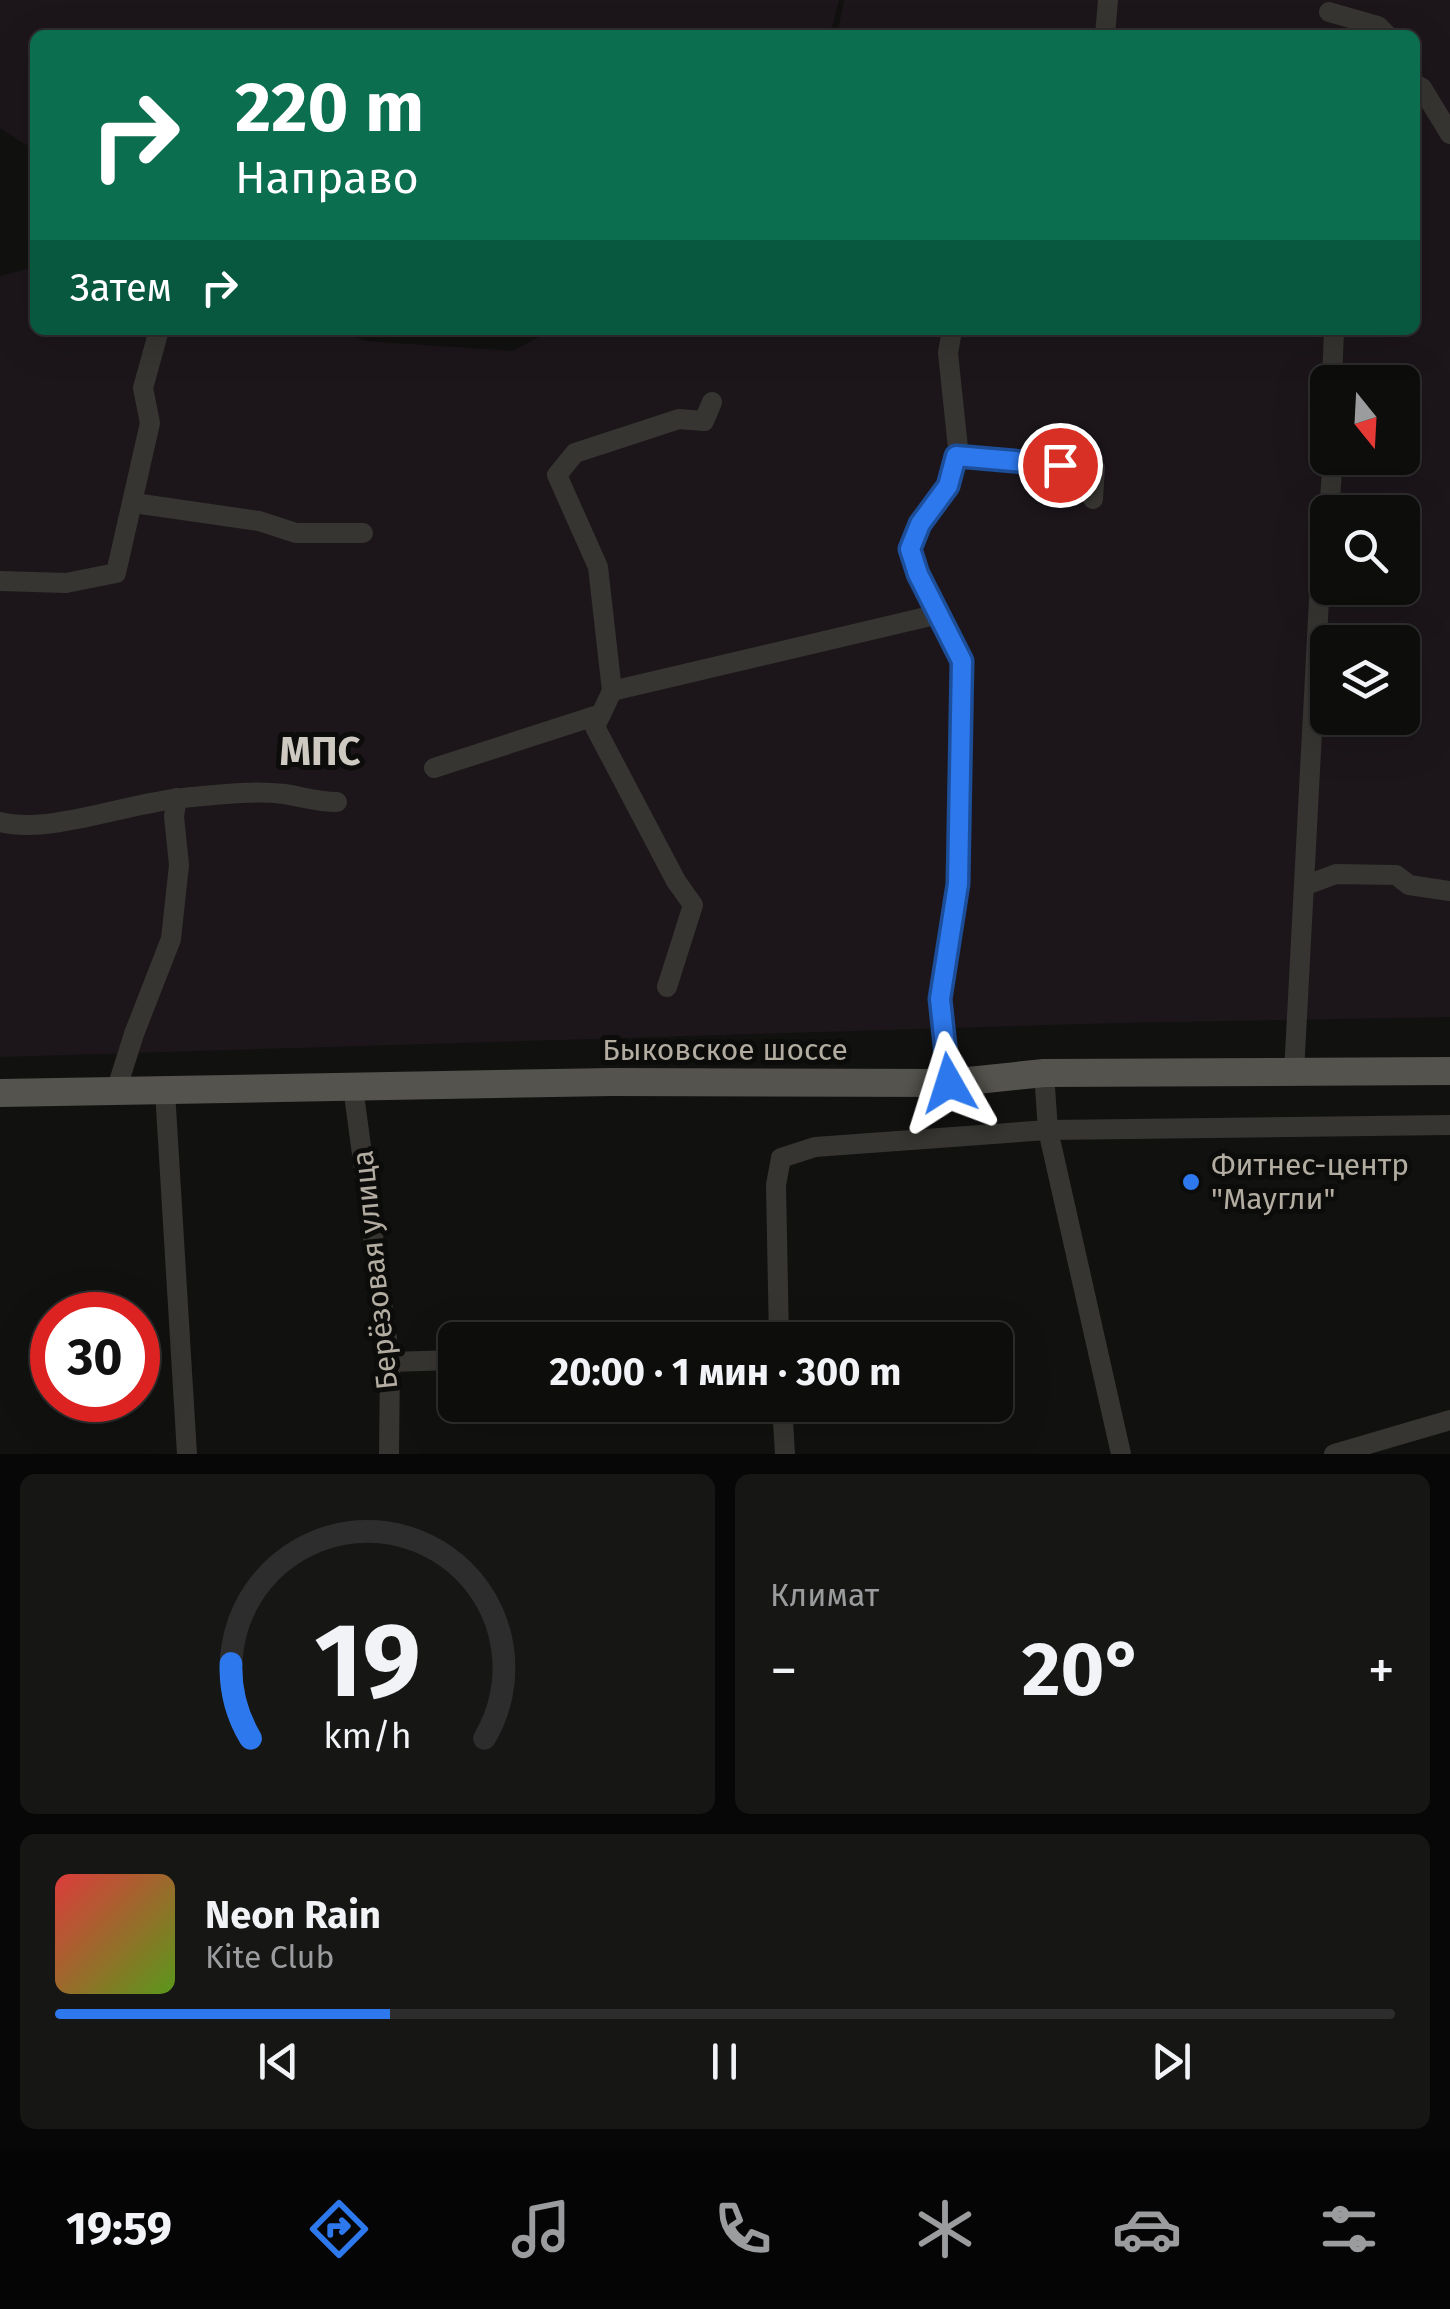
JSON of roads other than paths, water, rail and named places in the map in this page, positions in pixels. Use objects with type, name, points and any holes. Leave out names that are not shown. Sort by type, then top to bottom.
[{"type":"main road","name":"Быковское шоссе","points":[[0,1093],[612,1082],[949,1083],[1044,1074],[1450,1072]]},
{"type":"street","points":[[1105,30],[1108,0]]},
{"type":"street","points":[[1329,12],[1382,30]]},
{"type":"street","points":[[1420,87],[1450,134]]},
{"type":"street","points":[[0,582],[66,583],[116,573],[150,423],[143,388],[157,335]]},
{"type":"street","points":[[949,1083],[940,999],[958,884],[962,661],[918,574],[910,549],[920,524],[948,486],[958,448],[948,353],[951,335]]},
{"type":"street","points":[[1333,365],[1334,335]]},
{"type":"street","points":[[667,986],[693,905],[676,881],[595,727],[612,691],[598,567],[557,474],[575,453],[679,419],[704,421],[712,402]]},
{"type":"street","points":[[956,456],[1095,468],[1093,499]]},
{"type":"street","points":[[134,503],[258,522],[296,533],[362,534]]},
{"type":"street","points":[[1294,1074],[1319,605]]},
{"type":"street","points":[[612,691],[938,614]]},
{"type":"street","points":[[434,768],[601,714]]},
{"type":"street","points":[[0,822],[43,823],[95,816],[112,808],[178,798],[283,794],[316,802],[337,802]]},
{"type":"street","points":[[116,1091],[171,939],[179,864],[174,816],[178,798]]},
{"type":"street","points":[[1304,886],[1336,874],[1396,875],[1409,885],[1450,892]]},
{"type":"street","points":[[1044,1074],[1048,1130],[1121,1454]]},
{"type":"street","name":"Берёзовая улица","points":[[353,1087],[390,1362],[389,1454]]},
{"type":"street","points":[[165,1090],[187,1454]]},
{"type":"street","points":[[779,1322],[776,1185],[781,1158],[815,1147],[1048,1130],[1450,1125]]},
{"type":"street","points":[[390,1362],[438,1361]]},
{"type":"street","points":[[1334,1454],[1450,1420]]},
{"type":"street","points":[[783,1422],[785,1454]]},
{"type":"place","name":"Фитнес-центр \"Маугли\"","points":[[1191,1182]]},
{"type":"district","name":"МПС","points":[[320,752]]}]
